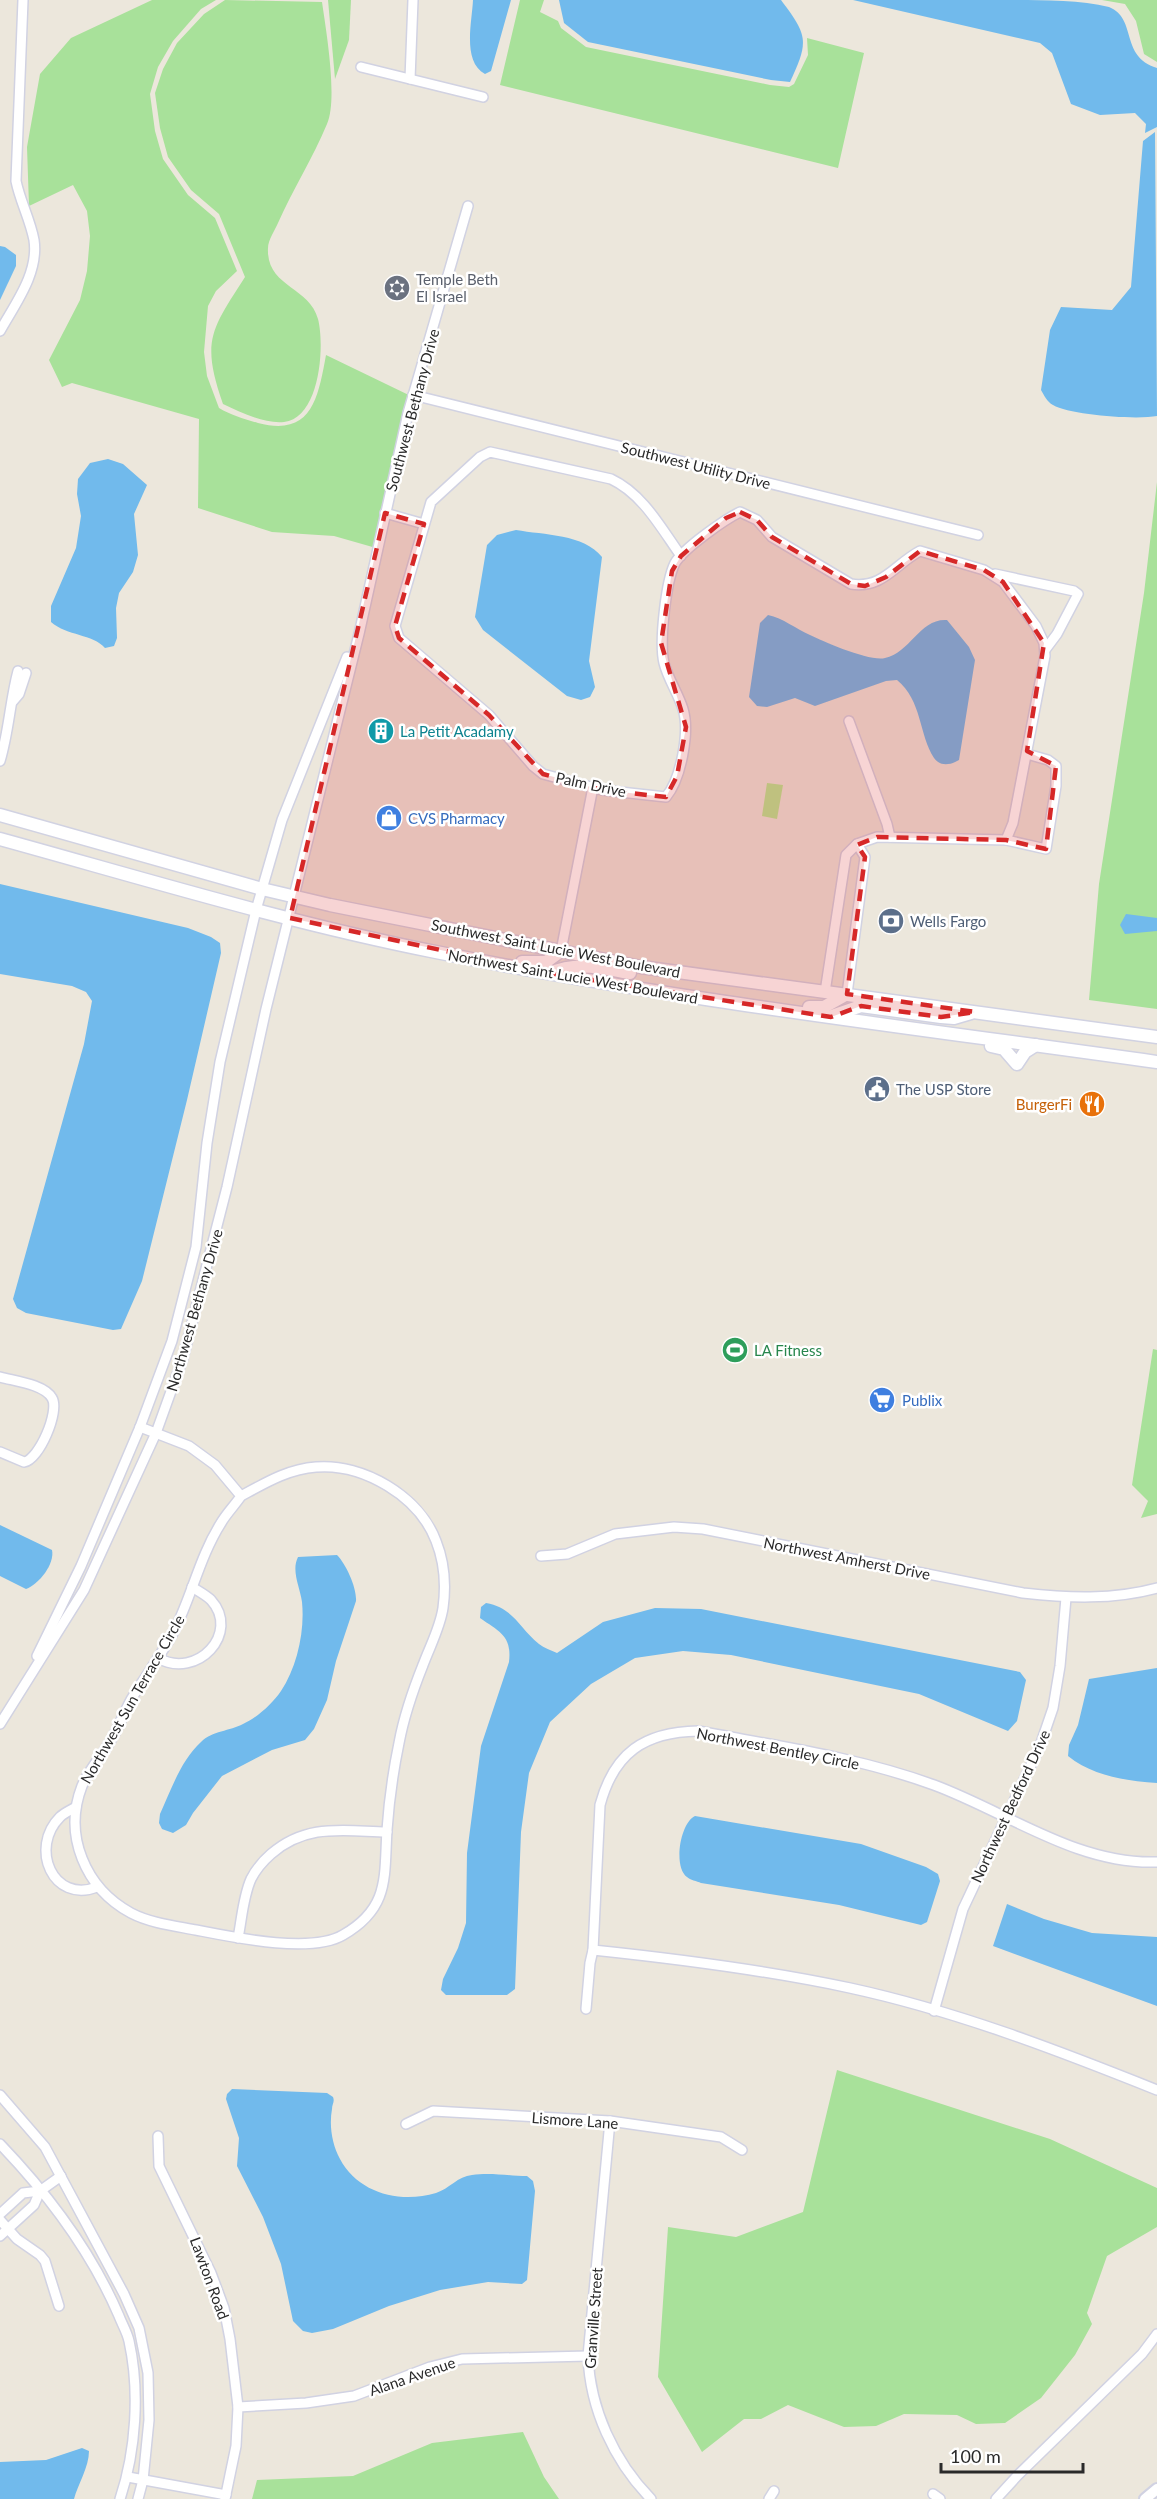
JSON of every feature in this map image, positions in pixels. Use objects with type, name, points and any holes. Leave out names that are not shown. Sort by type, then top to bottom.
[{"type":"main road","name":"Southwest Saint Lucie West Boulevard","points":[[0,814],[262,889],[641,967],[1157,1037]]},
{"type":"main road","name":"Northwest Saint Lucie West Boulevard","points":[[0,839],[256,910],[549,973],[644,990],[1157,1062]]},
{"type":"main road","points":[[482,960],[546,962],[561,951]]},
{"type":"main road","points":[[549,973],[563,967],[582,965],[657,976],[687,974]]},
{"type":"main road","points":[[762,1006],[824,1007],[847,994]]},
{"type":"main road","points":[[831,1017],[861,1006],[954,1018],[975,1012]]},
{"type":"main road","points":[[914,1028],[933,1038],[1004,1049],[1017,1064],[1025,1052],[1036,1045]]},
{"type":"street","points":[[0,331],[26,285],[34,259],[34,240],[19,198],[16,181],[23,0]]},
{"type":"street","points":[[410,79],[413,0]]},
{"type":"street","points":[[361,67],[483,97]]},
{"type":"street","name":"Southwest Bethany Drive","points":[[290,918],[413,395],[468,206]]},
{"type":"street","name":"Southwest Utility Drive","points":[[413,395],[978,535]]},
{"type":"street","name":"Palm Drive","points":[[681,556],[640,499],[627,486],[611,479],[490,452],[480,457],[431,502],[395,626],[399,638],[489,715],[543,774],[593,788],[666,797],[673,789],[677,776],[686,727],[683,710],[664,664],[661,643],[672,571],[681,556],[726,519],[740,512],[757,520],[772,537],[851,584],[865,586],[886,576],[907,558],[920,551],[989,573],[1074,591],[1078,594],[1057,634],[1045,650]]},
{"type":"street","points":[[385,513],[424,524]]},
{"type":"street","name":"Palm Drive","points":[[989,573],[1003,582],[1036,626],[1045,650],[1013,823],[1006,840]]},
{"type":"street","name":"Southwest Bethany Drive","points":[[256,910],[282,820],[337,686],[362,616]]},
{"type":"street","points":[[0,729],[7,719],[13,701],[20,694],[22,672]]},
{"type":"street","points":[[0,761],[7,740],[7,719]]},
{"type":"street","points":[[849,721],[890,837]]},
{"type":"street","points":[[825,992],[846,855],[857,844],[877,837],[1006,840],[1046,849],[1056,786],[1056,766],[1048,759],[1026,754]]},
{"type":"street","points":[[561,951],[593,788]]},
{"type":"street","points":[[847,994],[865,857],[857,844]]},
{"type":"street","points":[[842,885],[860,888]]},
{"type":"street","name":"Northwest Bethany Drive","points":[[11,1707],[81,1566],[140,1427],[172,1341],[196,1247],[207,1143],[220,1062],[256,910]]},
{"type":"street","name":"Northwest Bethany Drive","points":[[0,1724],[84,1590],[156,1433],[183,1358],[210,1256],[266,1010],[290,918]]},
{"type":"street","points":[[832,948],[853,950]]},
{"type":"street","points":[[0,1377],[43,1390],[51,1396],[54,1406],[44,1438],[33,1459],[24,1462],[0,1452]]},
{"type":"street","points":[[140,1427],[189,1446],[215,1465],[241,1496]]},
{"type":"street","name":"Northwest Sun Terrace Circle","points":[[315,1467],[341,1467],[364,1474],[388,1487],[425,1521],[436,1540],[443,1568],[443,1609],[438,1630],[406,1713],[391,1783],[386,1873],[382,1891],[373,1910],[353,1929],[336,1939],[306,1944],[238,1938],[169,1925],[134,1914],[113,1901],[97,1887],[85,1868],[76,1837],[76,1807],[91,1769],[111,1741],[130,1701],[176,1628],[192,1587],[221,1522],[241,1496],[278,1476],[315,1467]]},
{"type":"street","name":"Northwest Amherst Drive","points":[[541,1556],[567,1554],[615,1534],[674,1527],[703,1529],[1011,1591],[1066,1598],[1116,1596],[1157,1588]]},
{"type":"street","points":[[158,1658],[172,1664],[188,1664],[202,1658],[216,1642],[220,1628],[218,1612],[210,1599],[192,1587]]},
{"type":"street","name":"Northwest Bedford Drive","points":[[934,2011],[963,1910],[1040,1746],[1053,1708],[1060,1666],[1066,1598]]},
{"type":"street","name":"Northwest Bentley Circle","points":[[586,2009],[593,1950],[600,1805],[606,1784],[618,1764],[638,1744],[658,1735],[675,1731],[698,1731],[849,1758],[935,1785],[1077,1849],[1104,1856],[1157,1862]]},
{"type":"street","name":"Northwest Sun Terrace Circle","points":[[76,1807],[61,1816],[47,1838],[45,1855],[48,1866],[57,1880],[69,1888],[85,1891],[97,1887]]},
{"type":"street","points":[[238,1938],[244,1900],[251,1878],[261,1862],[283,1844],[301,1834],[327,1831],[387,1832]]},
{"type":"street","points":[[593,1950],[701,1962],[850,1988],[1043,2045],[1157,2090]]},
{"type":"street","points":[[0,2095],[45,2147],[124,2294],[139,2328],[148,2373],[149,2420],[138,2499]]},
{"type":"street","name":"Lismore Lane","points":[[406,2124],[433,2111],[610,2121],[721,2137],[742,2150]]},
{"type":"street","name":"Granville Street","points":[[610,2121],[588,2356],[589,2373],[606,2433],[620,2461],[651,2499]]},
{"type":"street","name":"Lawton Road","points":[[158,2136],[159,2166],[190,2226],[224,2308],[230,2339],[238,2407],[236,2446],[226,2497]]},
{"type":"street","points":[[0,2144],[40,2191],[90,2260],[112,2301],[129,2340],[134,2383],[133,2428],[128,2477],[120,2499]]},
{"type":"street","points":[[0,2214],[23,2193],[40,2191],[61,2176]]},
{"type":"street","points":[[0,2236],[34,2205],[40,2191]]},
{"type":"street","points":[[0,2220],[47,2264],[59,2306]]},
{"type":"street","points":[[996,2499],[1142,2354],[1157,2334]]},
{"type":"street","name":"Alana Avenue","points":[[238,2407],[306,2403],[354,2396],[430,2367],[462,2359],[588,2356]]},
{"type":"street","points":[[128,2477],[226,2497]]},
{"type":"street","points":[[1145,2499],[1157,2489]]},
{"type":"highlighted area","points":[[740,512],[757,520],[772,537],[851,584],[865,586],[886,577],[920,551],[984,570],[1003,582],[1044,643],[1027,751],[1056,766],[1046,849],[1006,840],[877,837],[857,845],[865,857],[847,994],[975,1012],[941,1017],[861,1006],[831,1017],[554,974],[290,918],[385,513],[424,524],[395,626],[399,638],[489,715],[543,774],[602,790],[666,797],[677,776],[686,727],[661,643],[672,571],[681,556],[726,518]]},
{"type":"green space","points":[[152,0],[216,0],[201,9],[173,41],[158,67],[150,94],[155,131],[163,159],[188,195],[215,218],[237,271],[216,291],[208,306],[204,352],[207,376],[219,408],[248,420],[276,426],[290,424],[301,419],[315,399],[326,355],[417,399],[376,548],[334,536],[272,532],[198,508],[199,419],[72,383],[62,387],[49,360],[80,300],[87,271],[90,236],[87,211],[73,185],[29,206],[27,147],[40,74],[71,38]]},
{"type":"green space","points":[[225,0],[322,2],[326,29],[331,82],[330,113],[321,137],[268,245],[269,261],[274,271],[313,308],[320,331],[320,362],[312,395],[296,418],[284,422],[260,419],[223,404],[212,365],[213,337],[224,310],[245,277],[219,214],[191,190],[168,157],[160,128],[155,93],[163,69],[177,43],[204,14]]},
{"type":"green space","points":[[328,0],[351,0],[349,40],[335,79]]},
{"type":"green space","points":[[520,0],[544,0],[540,12],[558,21],[561,28],[586,47],[770,85],[789,87],[794,84],[808,55],[807,38],[864,53],[838,168],[500,85]]},
{"type":"green space","points":[[1102,0],[1157,0],[1157,62],[1144,54],[1136,21],[1125,4]]},
{"type":"green space","points":[[1157,482],[1157,1009],[1089,1000],[1099,884],[1144,593]]},
{"type":"green space","points":[[767,783],[783,785],[777,819],[762,816]]},
{"type":"green space","points":[[1153,1349],[1157,1350],[1157,1514],[1141,1518],[1148,1501],[1132,1485]]},
{"type":"green space","points":[[837,2070],[1050,2139],[1157,2188],[1157,2227],[1107,2256],[1087,2313],[1092,2324],[1075,2355],[1041,2398],[1005,2423],[976,2424],[957,2415],[904,2414],[876,2426],[844,2427],[788,2405],[761,2419],[744,2419],[702,2452],[658,2377],[668,2227],[736,2237],[803,2212]]},
{"type":"green space","points":[[523,2432],[544,2477],[559,2499],[252,2499],[257,2480],[353,2476],[432,2443]]},
{"type":"water","points":[[473,0],[511,0],[491,71],[485,74],[473,60],[471,51],[470,30]]},
{"type":"water","points":[[559,0],[781,0],[801,31],[803,48],[790,82],[771,80],[588,42],[564,23]]},
{"type":"water","points":[[853,0],[1050,0],[1109,7],[1123,20],[1138,55],[1145,62],[1157,68],[1157,127],[1145,133],[1146,124],[1135,113],[1100,115],[1071,104],[1052,53],[1040,43]]},
{"type":"water","points":[[1155,132],[1157,416],[1104,416],[1061,409],[1049,402],[1041,390],[1050,330],[1061,307],[1112,310],[1131,287],[1143,141]]},
{"type":"water","points":[[0,246],[16,255],[16,266],[0,300]]},
{"type":"water","points":[[108,459],[123,464],[147,485],[134,514],[138,555],[133,572],[119,593],[116,608],[117,638],[114,646],[105,648],[94,640],[57,627],[51,622],[51,606],[76,548],[81,516],[77,494],[78,479],[90,463]]},
{"type":"water","points":[[516,530],[574,540],[594,549],[602,557],[589,661],[595,687],[590,697],[581,700],[567,696],[483,630],[475,617],[487,545],[497,535]]},
{"type":"water","points":[[768,615],[836,646],[878,658],[894,655],[929,624],[947,620],[969,647],[975,660],[959,760],[946,764],[936,761],[925,739],[916,707],[905,688],[897,680],[886,681],[815,706],[795,698],[767,707],[757,706],[749,697],[760,623]]},
{"type":"water","points":[[0,884],[188,928],[220,943],[221,953],[142,1281],[121,1329],[113,1330],[26,1313],[17,1308],[13,1299],[84,1044],[92,1001],[86,992],[72,986],[0,974]]},
{"type":"water","points":[[1126,914],[1157,918],[1157,931],[1125,934],[1120,925]]},
{"type":"water","points":[[0,1525],[52,1550],[51,1561],[45,1573],[36,1583],[26,1589],[0,1576]]},
{"type":"water","points":[[337,1555],[350,1576],[356,1601],[336,1661],[327,1700],[314,1729],[305,1740],[272,1750],[222,1776],[186,1825],[173,1833],[162,1829],[159,1823],[160,1814],[177,1776],[194,1749],[205,1738],[238,1726],[259,1714],[273,1701],[287,1681],[301,1637],[303,1613],[295,1568],[298,1557]]},
{"type":"water","points":[[486,1603],[503,1609],[516,1619],[539,1644],[557,1653],[603,1622],[655,1608],[701,1609],[1020,1672],[1026,1680],[1017,1721],[1008,1731],[919,1694],[731,1655],[683,1651],[635,1658],[591,1684],[550,1722],[529,1773],[521,1832],[515,1989],[507,1995],[446,1995],[441,1990],[443,1979],[458,1948],[466,1923],[467,1853],[481,1746],[509,1662],[509,1646],[506,1640],[499,1631],[480,1618],[481,1607]]},
{"type":"water","points":[[1157,1668],[1157,1783],[1134,1781],[1099,1773],[1068,1756],[1069,1745],[1078,1725],[1089,1679]]},
{"type":"water","points":[[695,1816],[861,1844],[926,1867],[938,1874],[940,1881],[927,1922],[921,1925],[839,1905],[701,1883],[690,1879],[683,1872],[679,1855],[685,1827]]},
{"type":"water","points":[[1007,1904],[1044,1919],[1092,1933],[1157,1937],[1157,2006],[993,1946]]},
{"type":"water","points":[[232,2089],[327,2093],[333,2097],[331,2128],[340,2159],[358,2180],[381,2193],[408,2197],[422,2196],[441,2191],[467,2176],[486,2174],[527,2176],[533,2181],[535,2191],[527,2280],[522,2284],[488,2282],[440,2290],[389,2306],[333,2329],[312,2333],[303,2331],[293,2321],[281,2264],[263,2217],[237,2166],[239,2138],[226,2099]]},
{"type":"water","points":[[82,2448],[89,2451],[89,2457],[74,2499],[0,2499],[0,2462],[46,2460]]},
{"type":"place","name":"Temple Beth El Israel","points":[[397,288]]},
{"type":"place","name":"La Petit Acadamy","points":[[381,731]]},
{"type":"place","name":"CVS Pharmacy","points":[[389,818]]},
{"type":"place","name":"Wells Fargo","points":[[891,921]]},
{"type":"place","name":"The USP Store","points":[[877,1089]]},
{"type":"place","name":"BurgerFi","points":[[1092,1104]]},
{"type":"place","name":"LA Fitness","points":[[735,1350]]},
{"type":"place","name":"Publix","points":[[882,1400]]}]
